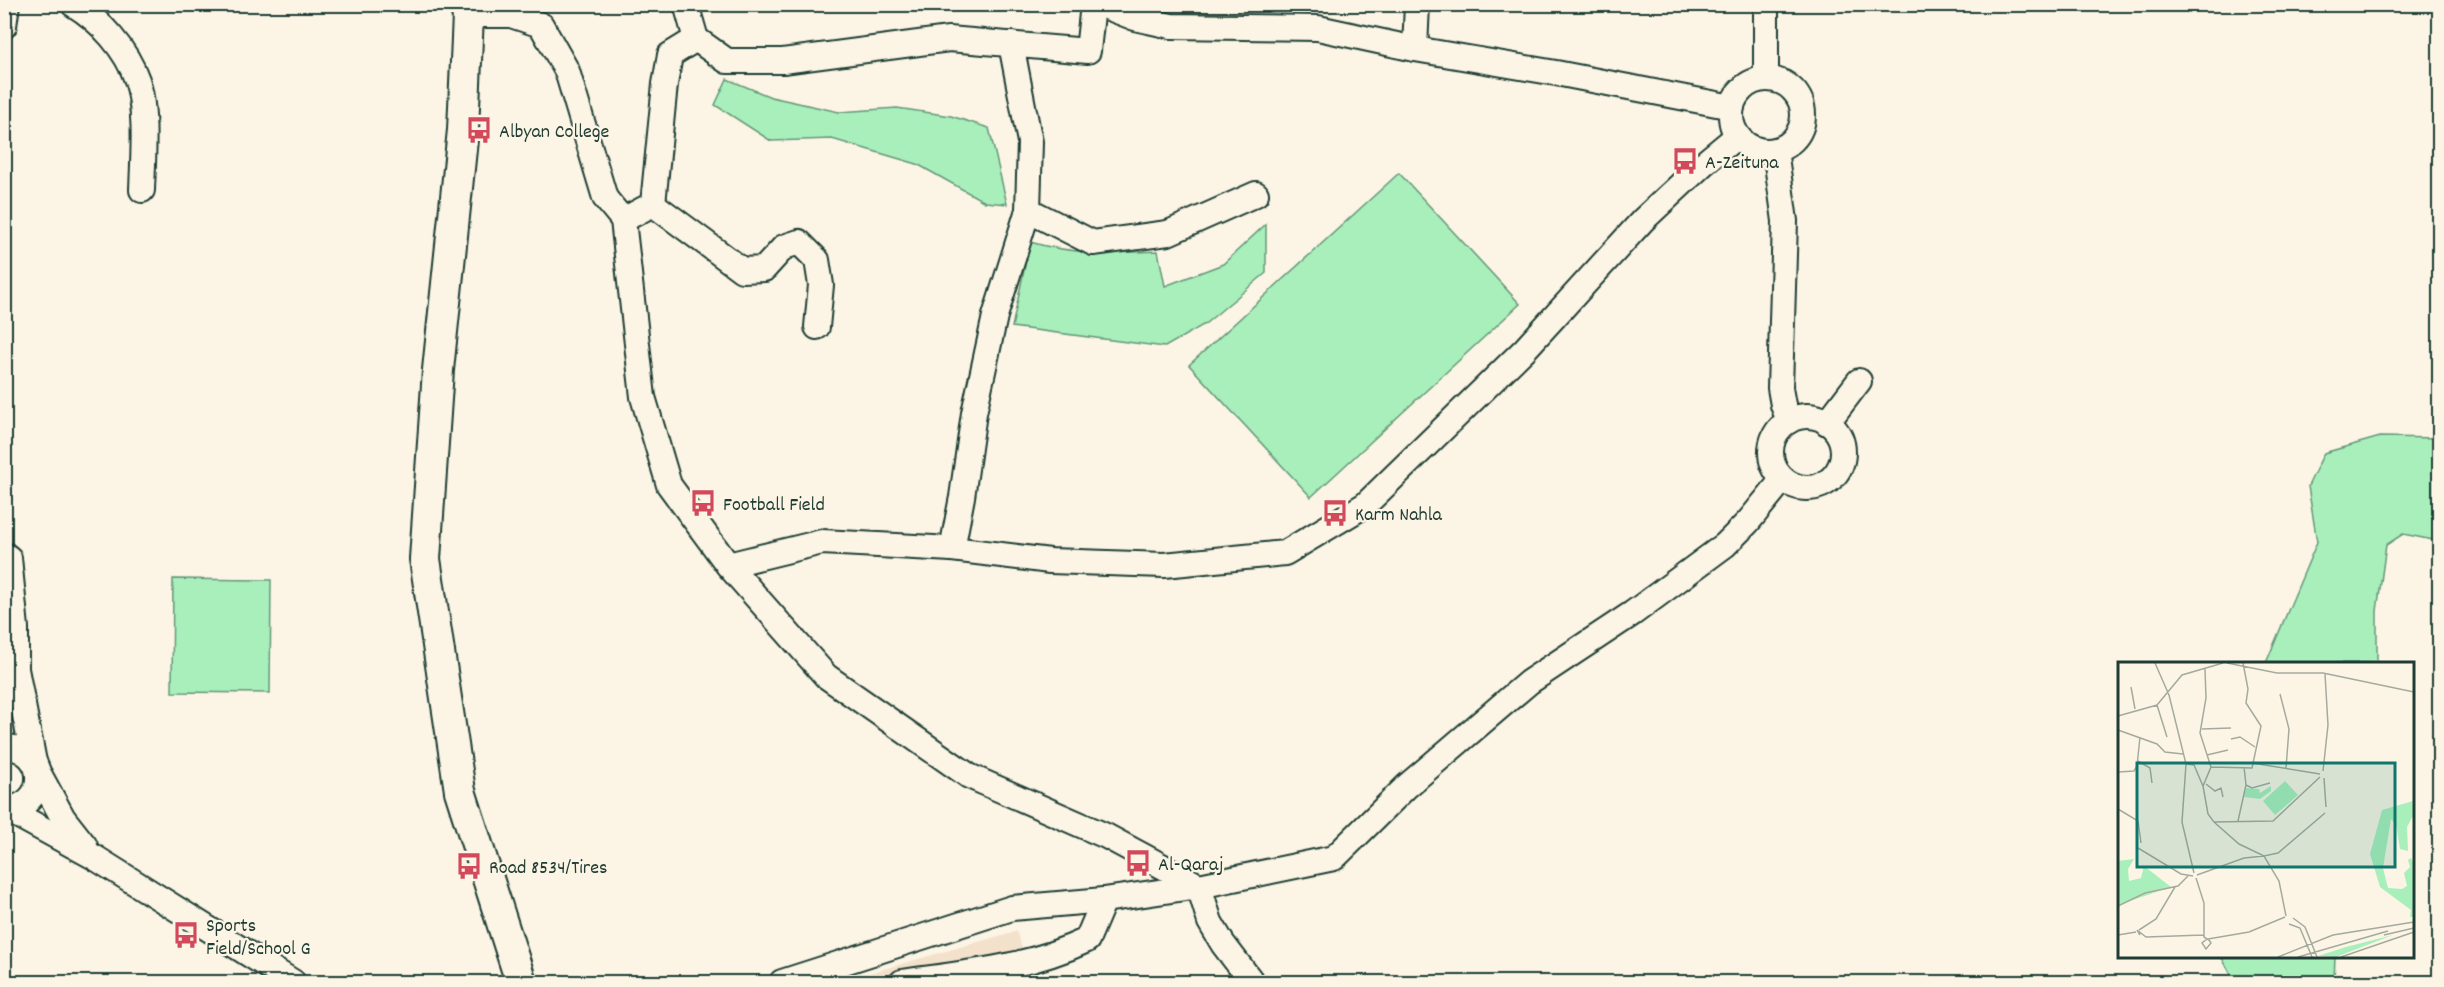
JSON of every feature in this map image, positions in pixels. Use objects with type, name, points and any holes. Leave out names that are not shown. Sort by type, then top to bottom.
[{"type":"main road","points":[[466,10],[463,130],[438,370],[425,559],[460,791],[521,982]]},
{"type":"street","points":[[4,26],[7,4]]},
{"type":"street","points":[[73,4],[91,16],[120,48],[137,81],[143,130],[142,190]]},
{"type":"street","points":[[686,4],[696,39],[727,61],[783,61],[949,39],[1088,51],[1093,4]]},
{"type":"street","points":[[1099,4],[1136,18],[1171,26],[1318,28],[1415,49],[1732,107]]},
{"type":"street","points":[[1415,49],[1417,4]]},
{"type":"street","points":[[1766,4],[1766,79]]},
{"type":"street","points":[[466,10],[511,15],[541,25],[567,70],[605,198],[623,220],[643,397],[669,485],[728,565],[825,676],[969,776],[1106,836],[1198,886],[1210,922],[1223,944],[1252,982]]},
{"type":"street","points":[[653,204],[664,84],[670,55],[696,39]]},
{"type":"street","points":[[952,549],[974,413],[995,316],[1028,210],[1030,142],[1011,44]]},
{"type":"street","points":[[1766,79],[1783,83],[1793,90],[1800,99],[1803,110],[1802,122],[1791,142],[1775,150],[1756,150],[1737,136],[1732,125],[1732,107],[1740,91],[1749,83],[1766,79]]},
{"type":"street","points":[[728,565],[822,542],[952,549],[1050,561],[1164,565],[1285,554],[1365,505],[1525,349],[1643,220],[1737,136]]},
{"type":"street","points":[[1775,150],[1785,221],[1780,388],[1789,421]]},
{"type":"street","points":[[1028,210],[1093,243],[1168,233],[1256,194]]},
{"type":"street","points":[[623,220],[653,204]]},
{"type":"street","points":[[653,204],[742,270],[764,269],[784,247],[799,242],[817,260],[821,285],[817,327]]},
{"type":"street","points":[[1827,423],[1860,381]]},
{"type":"street","points":[[1812,417],[1827,423],[1839,437],[1843,448],[1838,471],[1831,480],[1808,489],[1796,487],[1782,479],[1772,462],[1770,450],[1776,433],[1789,421],[1812,417]]},
{"type":"street","points":[[782,982],[1012,908],[1104,900],[1198,886],[1334,858],[1407,786],[1529,682],[1633,613],[1725,545],[1748,522],[1782,479]]},
{"type":"street","points":[[4,554],[9,558],[16,628],[16,669],[36,767],[36,791],[31,799],[15,808],[5,809]]},
{"type":"street","points":[[4,703],[16,669]]},
{"type":"street","points":[[4,747],[21,750],[36,767],[63,818],[94,857]]},
{"type":"street","points":[[5,809],[94,857],[293,982]]},
{"type":"street","points":[[902,982],[1029,973],[1059,953],[1087,940],[1104,900]]},
{"type":"shaded area","points":[[1016,931],[1034,982],[838,982]]},
{"type":"green space","points":[[727,79],[771,97],[839,112],[897,108],[951,116],[989,128],[1007,204],[985,202],[917,164],[832,139],[771,141],[715,105]]},
{"type":"green space","points":[[1399,173],[1520,304],[1311,497],[1189,365]]},
{"type":"green space","points":[[1266,224],[1266,273],[1205,324],[1165,347],[1012,327],[1030,242],[1078,251],[1158,251],[1165,286],[1223,264]]},
{"type":"green space","points":[[2380,437],[2439,438],[2439,560],[2433,540],[2403,534],[2386,545],[2377,611],[2377,662],[2266,662],[2317,542],[2308,486],[2324,453]]},
{"type":"green space","points":[[173,579],[271,580],[270,693],[172,692]]},
{"type":"green space","points":[[2222,957],[2335,957],[2334,982],[2235,982]]},
{"type":"place","name":"Albyan College","points":[[479,130]]},
{"type":"place","name":"A-Zeituna","points":[[1685,161]]},
{"type":"place","name":"Football Field","points":[[703,503]]},
{"type":"place","name":"Karm Nahla","points":[[1335,513]]},
{"type":"place","name":"Al-Qaraj","points":[[1138,863]]},
{"type":"place","name":"Road 8534/Tires","points":[[469,866]]},
{"type":"place","name":"Sports Field/School G","points":[[186,935]]}]
